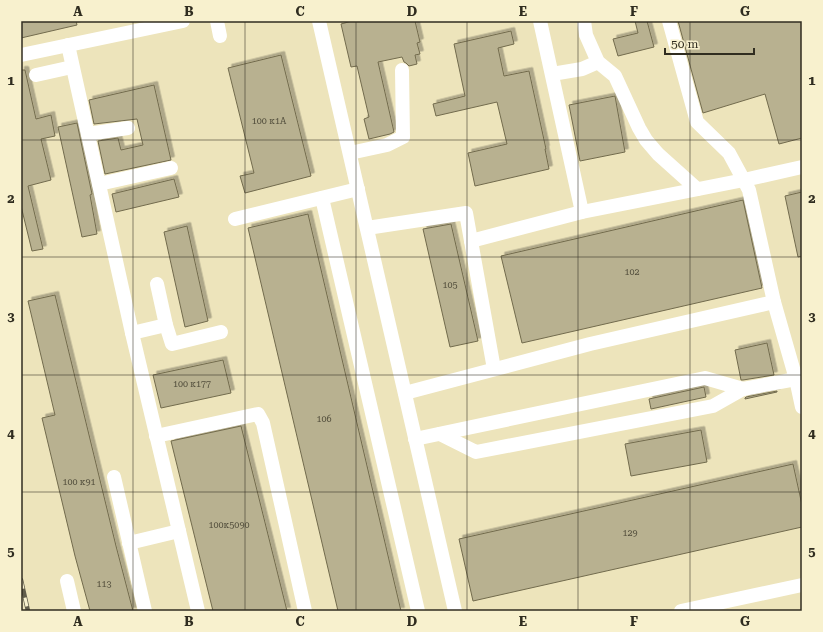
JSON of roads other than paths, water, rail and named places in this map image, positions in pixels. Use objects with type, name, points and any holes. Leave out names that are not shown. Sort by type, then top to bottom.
[{"type":"street","points":[[21,55],[68,46],[149,26],[183,21]]},
{"type":"street","points":[[217,21],[220,36]]},
{"type":"street","points":[[319,21],[455,611]]},
{"type":"street","points":[[540,21],[582,212]]},
{"type":"street","points":[[584,21],[586,36],[598,62],[615,76],[646,140],[658,154],[697,189]]},
{"type":"street","points":[[669,21],[697,122],[729,153],[749,190],[774,302],[796,379],[802,407]]},
{"type":"street","points":[[68,46],[132,333],[198,611]]},
{"type":"street","points":[[552,74],[582,69],[598,62]]},
{"type":"street","points":[[36,75],[72,66]]},
{"type":"street","points":[[350,153],[388,145],[403,137],[402,70]]},
{"type":"street","points":[[88,134],[128,128]]},
{"type":"street","points":[[471,241],[582,212],[802,167]]},
{"type":"street","points":[[99,184],[171,168]]},
{"type":"street","points":[[235,219],[358,189]]},
{"type":"street","points":[[322,198],[418,611]]},
{"type":"street","points":[[367,228],[466,213],[494,369]]},
{"type":"street","points":[[157,284],[166,325],[172,344],[221,332]]},
{"type":"street","points":[[405,393],[590,344],[774,302]]},
{"type":"street","points":[[132,333],[166,325]]},
{"type":"street","points":[[415,439],[704,378],[743,389]]},
{"type":"street","points":[[440,434],[476,452],[713,406],[743,389],[796,379]]},
{"type":"street","points":[[156,436],[258,414],[263,423],[305,611]]},
{"type":"street","points":[[114,477],[145,611]]},
{"type":"street","points":[[129,543],[179,531]]},
{"type":"street","points":[[67,581],[74,611]]},
{"type":"street","points":[[681,611],[730,606],[802,585]]},
{"type":"railway","points":[[21,580],[28,611]]}]
